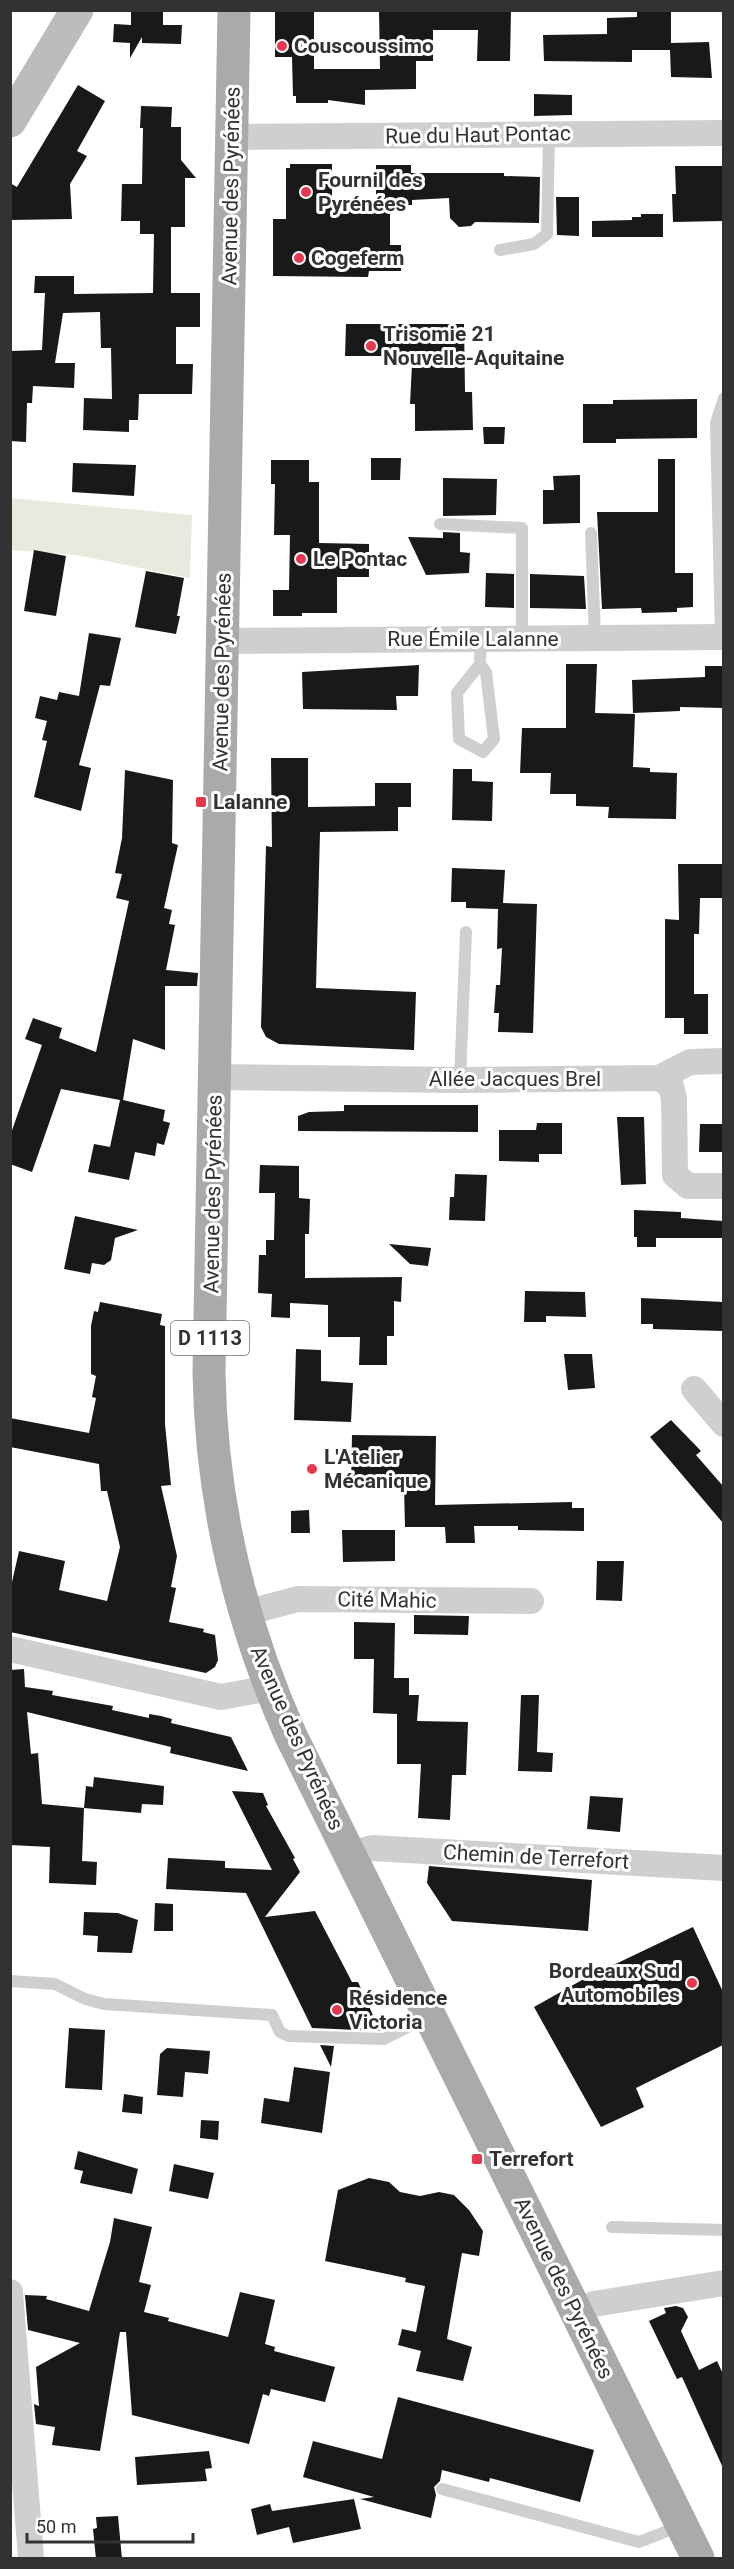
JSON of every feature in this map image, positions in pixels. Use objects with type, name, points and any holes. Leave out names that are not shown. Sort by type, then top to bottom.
[{"type":"main road","name":"Avenue des Pyrénées","points":[[234,10],[210,1414],[220,1505],[233,1573],[270,1688],[698,2559]]},
{"type":"street","points":[[10,121],[77,10]]},
{"type":"street","name":"Rue du Haut Pontac","points":[[232,137],[723,133]]},
{"type":"street","name":"Rue Émile Lalanne","points":[[223,641],[481,652],[522,639],[722,637]]},
{"type":"street","points":[[723,1061],[690,1062],[659,1078],[671,1086],[674,1099],[675,1175],[687,1186],[723,1186]]},
{"type":"street","name":"Allée Jacques Brel","points":[[215,1077],[460,1080],[659,1078]]},
{"type":"street","points":[[694,1389],[723,1424]]},
{"type":"street","name":"Cité Mahic","points":[[245,1613],[298,1599],[531,1601]]},
{"type":"street","points":[[10,1649],[221,1697],[270,1688]]},
{"type":"street","name":"Chemin de Terrefort","points":[[350,1854],[372,1848],[723,1868]]},
{"type":"street","points":[[576,2313],[594,2304],[722,2286]]},
{"type":"street","points":[[10,2292],[31,2559]]},
{"type":"lane","points":[[500,250],[534,244],[547,234],[549,135]]},
{"type":"lane","points":[[722,637],[716,423],[723,398]]},
{"type":"lane","points":[[440,524],[522,528],[522,639]]},
{"type":"lane","points":[[591,533],[595,638]]},
{"type":"lane","points":[[481,652],[486,672],[494,739],[483,752],[459,739],[457,693],[481,652]]},
{"type":"lane","points":[[460,1080],[466,932]]},
{"type":"lane","points":[[10,1982],[55,1984],[85,1999],[104,2004],[272,2015],[280,2031],[288,2036],[384,2039],[430,2015]]},
{"type":"lane","points":[[612,2227],[723,2230]]},
{"type":"lane","points":[[442,2489],[639,2542],[681,2526]]},
{"type":"shaded area","points":[[10,498],[192,515],[190,578],[76,555],[11,550]]},
{"type":"building","points":[[131,10],[163,10],[163,25],[182,25],[181,44],[142,43],[142,37],[130,58],[130,43],[113,42],[114,24],[131,25]]},
{"type":"building","points":[[275,10],[314,10],[314,69],[380,69],[379,10],[511,10],[510,61],[477,61],[478,30],[433,30],[433,61],[416,61],[416,89],[365,90],[365,105],[328,100],[328,103],[296,103],[296,96],[293,96],[292,57],[275,57]]},
{"type":"building","points":[[637,12],[671,12],[671,43],[709,42],[712,78],[671,77],[670,50],[632,50],[632,62],[544,61],[543,35],[607,34],[607,18],[637,17]]},
{"type":"building","points":[[78,85],[105,101],[77,151],[87,156],[70,184],[72,219],[10,220],[10,183],[17,187]]},
{"type":"building","points":[[534,94],[572,95],[572,115],[534,116]]},
{"type":"building","points":[[141,106],[172,107],[171,127],[181,127],[181,160],[196,178],[185,178],[185,227],[171,227],[171,293],[200,293],[200,327],[176,327],[176,364],[193,364],[192,394],[139,394],[138,420],[129,420],[129,432],[83,430],[84,398],[112,399],[111,348],[101,348],[100,312],[63,313],[55,363],[75,363],[74,388],[33,386],[32,403],[27,403],[26,442],[10,441],[10,351],[42,350],[45,293],[34,293],[35,276],[74,276],[74,294],[153,293],[154,234],[140,234],[140,221],[121,221],[122,184],[142,184]]},
{"type":"building","points":[[290,164],[332,164],[332,200],[376,200],[376,165],[411,165],[411,173],[504,173],[504,176],[540,177],[539,223],[475,222],[471,226],[459,227],[450,218],[449,198],[412,200],[412,205],[390,205],[390,245],[401,245],[401,271],[369,271],[368,277],[273,276],[273,219],[286,219],[286,168],[290,168]]},
{"type":"building","points":[[675,166],[723,166],[723,221],[673,222],[672,194],[676,194]]},
{"type":"building","points":[[556,197],[579,197],[579,236],[557,235]]},
{"type":"building","points":[[641,214],[663,214],[663,237],[592,237],[592,221],[632,220],[632,217],[641,217]]},
{"type":"building","points":[[346,324],[464,324],[465,392],[472,392],[473,430],[415,431],[415,404],[410,404],[412,364],[396,364],[396,356],[345,356]]},
{"type":"building","points":[[697,399],[697,438],[616,439],[616,443],[583,443],[583,404],[613,404],[613,400]]},
{"type":"building","points":[[483,427],[505,427],[504,444],[484,444]]},
{"type":"building","points":[[371,458],[401,458],[400,480],[371,480]]},
{"type":"building","points":[[658,459],[675,459],[675,573],[693,573],[693,607],[677,608],[677,612],[642,613],[641,608],[602,609],[597,512],[658,512]]},
{"type":"building","points":[[271,460],[309,460],[309,482],[319,482],[319,543],[369,544],[369,577],[337,577],[337,613],[273,616],[273,590],[289,590],[290,535],[274,535],[275,484],[271,484]]},
{"type":"building","points":[[73,463],[136,465],[134,496],[72,492]]},
{"type":"building","points":[[580,475],[580,523],[543,524],[543,490],[554,490],[553,476]]},
{"type":"building","points":[[443,478],[497,479],[496,515],[443,516]]},
{"type":"building","points":[[443,532],[460,533],[460,552],[470,553],[469,573],[426,575],[408,537],[443,538]]},
{"type":"building","points":[[34,550],[66,556],[56,616],[24,611]]},
{"type":"building","points":[[146,571],[184,578],[176,634],[135,627]]},
{"type":"building","points":[[486,573],[514,574],[514,608],[485,607]]},
{"type":"building","points":[[530,574],[584,576],[586,609],[530,608]]},
{"type":"building","points":[[89,633],[121,638],[110,686],[100,685],[79,765],[91,768],[81,811],[34,797],[47,741],[42,740],[47,721],[35,718],[40,696],[57,700],[59,692],[79,696]]},
{"type":"building","points":[[566,664],[597,664],[595,713],[635,714],[633,767],[650,768],[650,772],[677,773],[676,819],[608,818],[609,807],[576,806],[576,794],[550,794],[551,773],[520,773],[522,728],[566,728]]},
{"type":"building","points":[[419,665],[418,696],[396,696],[397,710],[303,709],[302,672]]},
{"type":"building","points":[[705,666],[723,666],[723,708],[680,707],[680,711],[633,713],[632,680],[705,677]]},
{"type":"building","points":[[271,758],[308,758],[308,807],[375,806],[375,783],[411,783],[411,807],[398,807],[398,831],[320,832],[316,988],[416,992],[414,1050],[279,1044],[266,1037],[261,1027],[266,846],[272,847]]},
{"type":"building","points":[[453,769],[472,769],[472,781],[493,782],[492,821],[452,820]]},
{"type":"building","points":[[125,770],[173,780],[172,843],[178,845],[164,908],[172,910],[169,924],[175,925],[166,970],[198,973],[197,986],[165,986],[165,1050],[133,1039],[123,1100],[165,1110],[163,1121],[170,1123],[164,1145],[157,1143],[155,1156],[135,1152],[129,1180],[88,1172],[94,1144],[110,1147],[120,1100],[61,1089],[32,1172],[10,1164],[10,1136],[42,1045],[25,1039],[33,1018],[62,1028],[59,1038],[96,1052],[129,901],[116,898],[122,874],[115,873],[122,838]]},
{"type":"building","points":[[678,864],[723,864],[723,898],[700,898],[699,934],[694,934],[694,994],[708,994],[708,1034],[684,1034],[684,1018],[665,1018],[665,919],[679,920]]},
{"type":"building","points":[[452,868],[505,870],[503,903],[537,904],[533,1033],[498,1032],[499,1013],[494,1013],[496,985],[500,985],[502,948],[497,949],[498,909],[466,908],[466,902],[451,902]]},
{"type":"building","points":[[344,1105],[478,1105],[478,1132],[298,1131],[298,1116],[309,1112],[344,1111]]},
{"type":"building","points":[[617,1117],[644,1117],[646,1184],[621,1185]]},
{"type":"building","points":[[537,1123],[562,1123],[562,1154],[539,1154],[539,1162],[499,1161],[499,1130],[536,1130]]},
{"type":"building","points":[[700,1124],[723,1124],[723,1152],[699,1152]]},
{"type":"building","points":[[260,1165],[299,1166],[299,1198],[310,1199],[309,1234],[305,1234],[305,1278],[402,1277],[401,1302],[394,1301],[394,1336],[387,1336],[387,1365],[359,1365],[360,1337],[328,1337],[328,1305],[290,1303],[290,1318],[271,1317],[272,1294],[258,1293],[259,1255],[266,1255],[266,1240],[274,1240],[275,1193],[259,1193]]},
{"type":"building","points":[[455,1174],[487,1175],[485,1221],[449,1220],[450,1197],[454,1197]]},
{"type":"building","points":[[634,1210],[681,1212],[681,1218],[723,1221],[723,1238],[656,1238],[656,1247],[637,1247],[637,1237],[634,1237]]},
{"type":"building","points":[[75,1216],[138,1230],[115,1238],[111,1260],[104,1265],[92,1263],[90,1274],[64,1269]]},
{"type":"building","points":[[389,1244],[431,1248],[428,1266],[410,1264]]},
{"type":"building","points":[[525,1291],[585,1292],[586,1317],[546,1316],[546,1322],[524,1322]]},
{"type":"building","points":[[641,1298],[723,1302],[723,1331],[653,1329],[653,1324],[641,1324]]},
{"type":"building","points":[[100,1302],[162,1314],[160,1325],[165,1326],[165,1424],[171,1485],[161,1486],[177,1556],[171,1587],[176,1588],[169,1622],[204,1629],[203,1632],[215,1635],[218,1660],[215,1667],[206,1673],[10,1632],[10,1591],[19,1551],[65,1561],[59,1590],[107,1601],[120,1547],[107,1491],[101,1491],[99,1464],[10,1447],[10,1418],[89,1433],[96,1398],[92,1397],[96,1376],[91,1374],[91,1326],[94,1311],[98,1312]]},
{"type":"building","points":[[296,1349],[321,1350],[321,1381],[353,1383],[351,1422],[294,1420]]},
{"type":"building","points":[[564,1354],[592,1354],[595,1388],[568,1390]]},
{"type":"building","points":[[671,1420],[701,1451],[696,1455],[723,1486],[723,1523],[650,1437]]},
{"type":"building","points":[[352,1435],[436,1436],[435,1505],[572,1502],[572,1508],[584,1508],[584,1531],[518,1530],[518,1526],[474,1526],[475,1543],[446,1543],[445,1527],[405,1527],[404,1487],[351,1486]]},
{"type":"building","points":[[309,1510],[310,1533],[291,1533],[291,1511]]},
{"type":"building","points":[[342,1530],[395,1530],[395,1561],[343,1562]]},
{"type":"building","points":[[597,1561],[624,1561],[622,1601],[596,1600]]},
{"type":"building","points":[[414,1615],[469,1616],[468,1635],[414,1634]]},
{"type":"building","points":[[354,1622],[395,1623],[394,1678],[409,1678],[409,1695],[419,1695],[417,1721],[468,1722],[466,1775],[452,1775],[450,1820],[418,1818],[421,1764],[397,1764],[397,1714],[373,1713],[374,1659],[354,1659]]},
{"type":"building","points":[[24,1669],[25,1687],[53,1691],[52,1695],[113,1706],[112,1710],[149,1718],[149,1714],[161,1716],[172,1719],[171,1723],[231,1737],[248,1771],[170,1753],[171,1747],[27,1712],[31,1754],[38,1753],[42,1804],[84,1808],[82,1861],[97,1862],[96,1885],[49,1883],[50,1847],[10,1845],[10,1670]]},
{"type":"building","points":[[521,1695],[539,1695],[537,1752],[553,1753],[552,1772],[518,1771]]},
{"type":"building","points":[[94,1777],[164,1786],[163,1805],[142,1804],[141,1813],[84,1808],[86,1786],[93,1787]]},
{"type":"building","points":[[232,1791],[263,1793],[268,1805],[266,1806],[295,1858],[293,1859],[300,1872],[265,1917],[315,1911],[352,1982],[358,1982],[380,2031],[312,2028],[246,1893],[166,1889],[168,1858],[225,1861],[225,1868],[272,1870]]},
{"type":"building","points":[[590,1796],[623,1798],[620,1832],[587,1829]]},
{"type":"building","points":[[429,1866],[592,1880],[588,1931],[452,1921],[427,1883]]},
{"type":"building","points":[[155,1903],[173,1904],[173,1931],[154,1931]]},
{"type":"building","points":[[84,1912],[118,1913],[138,1920],[132,1953],[97,1952],[98,1936],[83,1935]]},
{"type":"building","points":[[693,1927],[723,1992],[723,2045],[636,2088],[644,2107],[601,2127],[534,2007],[582,1980]]},
{"type":"building","points":[[69,2028],[105,2030],[102,2090],[65,2088]]},
{"type":"building","points":[[320,2045],[334,2046],[331,2067]]},
{"type":"building","points":[[167,2048],[210,2051],[208,2074],[185,2072],[183,2097],[157,2095],[160,2054]]},
{"type":"building","points":[[294,2067],[330,2072],[322,2133],[261,2123],[264,2098],[289,2102]]},
{"type":"building","points":[[124,2094],[143,2097],[142,2114],[122,2112]]},
{"type":"building","points":[[201,2120],[219,2121],[218,2140],[200,2138]]},
{"type":"building","points":[[78,2151],[138,2169],[132,2194],[80,2183],[83,2171],[74,2169]]},
{"type":"building","points":[[174,2164],[214,2173],[208,2199],[169,2191]]},
{"type":"building","points":[[369,2178],[389,2182],[400,2192],[420,2196],[439,2192],[454,2195],[469,2210],[483,2231],[479,2256],[462,2253],[447,2339],[472,2347],[463,2381],[416,2371],[421,2351],[398,2345],[402,2329],[416,2332],[425,2286],[405,2282],[406,2278],[325,2261],[338,2190]]},
{"type":"building","points":[[114,2218],[152,2227],[139,2282],[151,2285],[144,2312],[228,2337],[240,2292],[275,2300],[265,2344],[275,2347],[274,2351],[335,2367],[325,2402],[271,2389],[269,2396],[263,2394],[249,2444],[132,2415],[126,2332],[120,2332],[100,2451],[52,2445],[55,2427],[36,2424],[34,2404],[39,2406],[36,2367],[80,2343],[28,2330],[25,2295],[47,2296],[46,2299],[89,2311],[110,2242]]},
{"type":"building","points":[[676,2306],[683,2308],[688,2317],[681,2331],[699,2370],[717,2361],[723,2374],[723,2468],[682,2377],[677,2379],[649,2321],[666,2313],[664,2308]]},
{"type":"building","points":[[398,2397],[594,2450],[580,2502],[490,2478],[489,2482],[442,2470],[440,2481],[434,2487],[436,2495],[431,2518],[360,2499],[374,2497],[303,2477],[313,2441],[382,2459]]},
{"type":"building","points":[[209,2451],[212,2468],[205,2469],[207,2481],[137,2485],[135,2457]]},
{"type":"building","points":[[354,2499],[361,2529],[293,2543],[289,2527],[257,2535],[251,2509],[270,2504],[272,2511]]},
{"type":"building","points":[[118,2516],[122,2559],[96,2559],[93,2529],[97,2528],[96,2517]]},
{"type":"place","name":"Couscoussimo","points":[[282,46]]},
{"type":"place","name":"Fournil des Pyrénées","points":[[306,192]]},
{"type":"place","name":"Cogeferm","points":[[299,258]]},
{"type":"place","name":"Trisomie 21 Nouvelle-Aquitaine","points":[[371,346]]},
{"type":"place","name":"Le Pontac","points":[[301,559]]},
{"type":"place","name":"Lalanne","points":[[201,802]]},
{"type":"place","name":"L'Atelier Mécanique","points":[[312,1469]]},
{"type":"place","name":"Bordeaux Sud Automobiles","points":[[692,1983]]},
{"type":"place","name":"Résidence Victoria","points":[[337,2010]]},
{"type":"place","name":"Terrefort","points":[[477,2159]]}]
